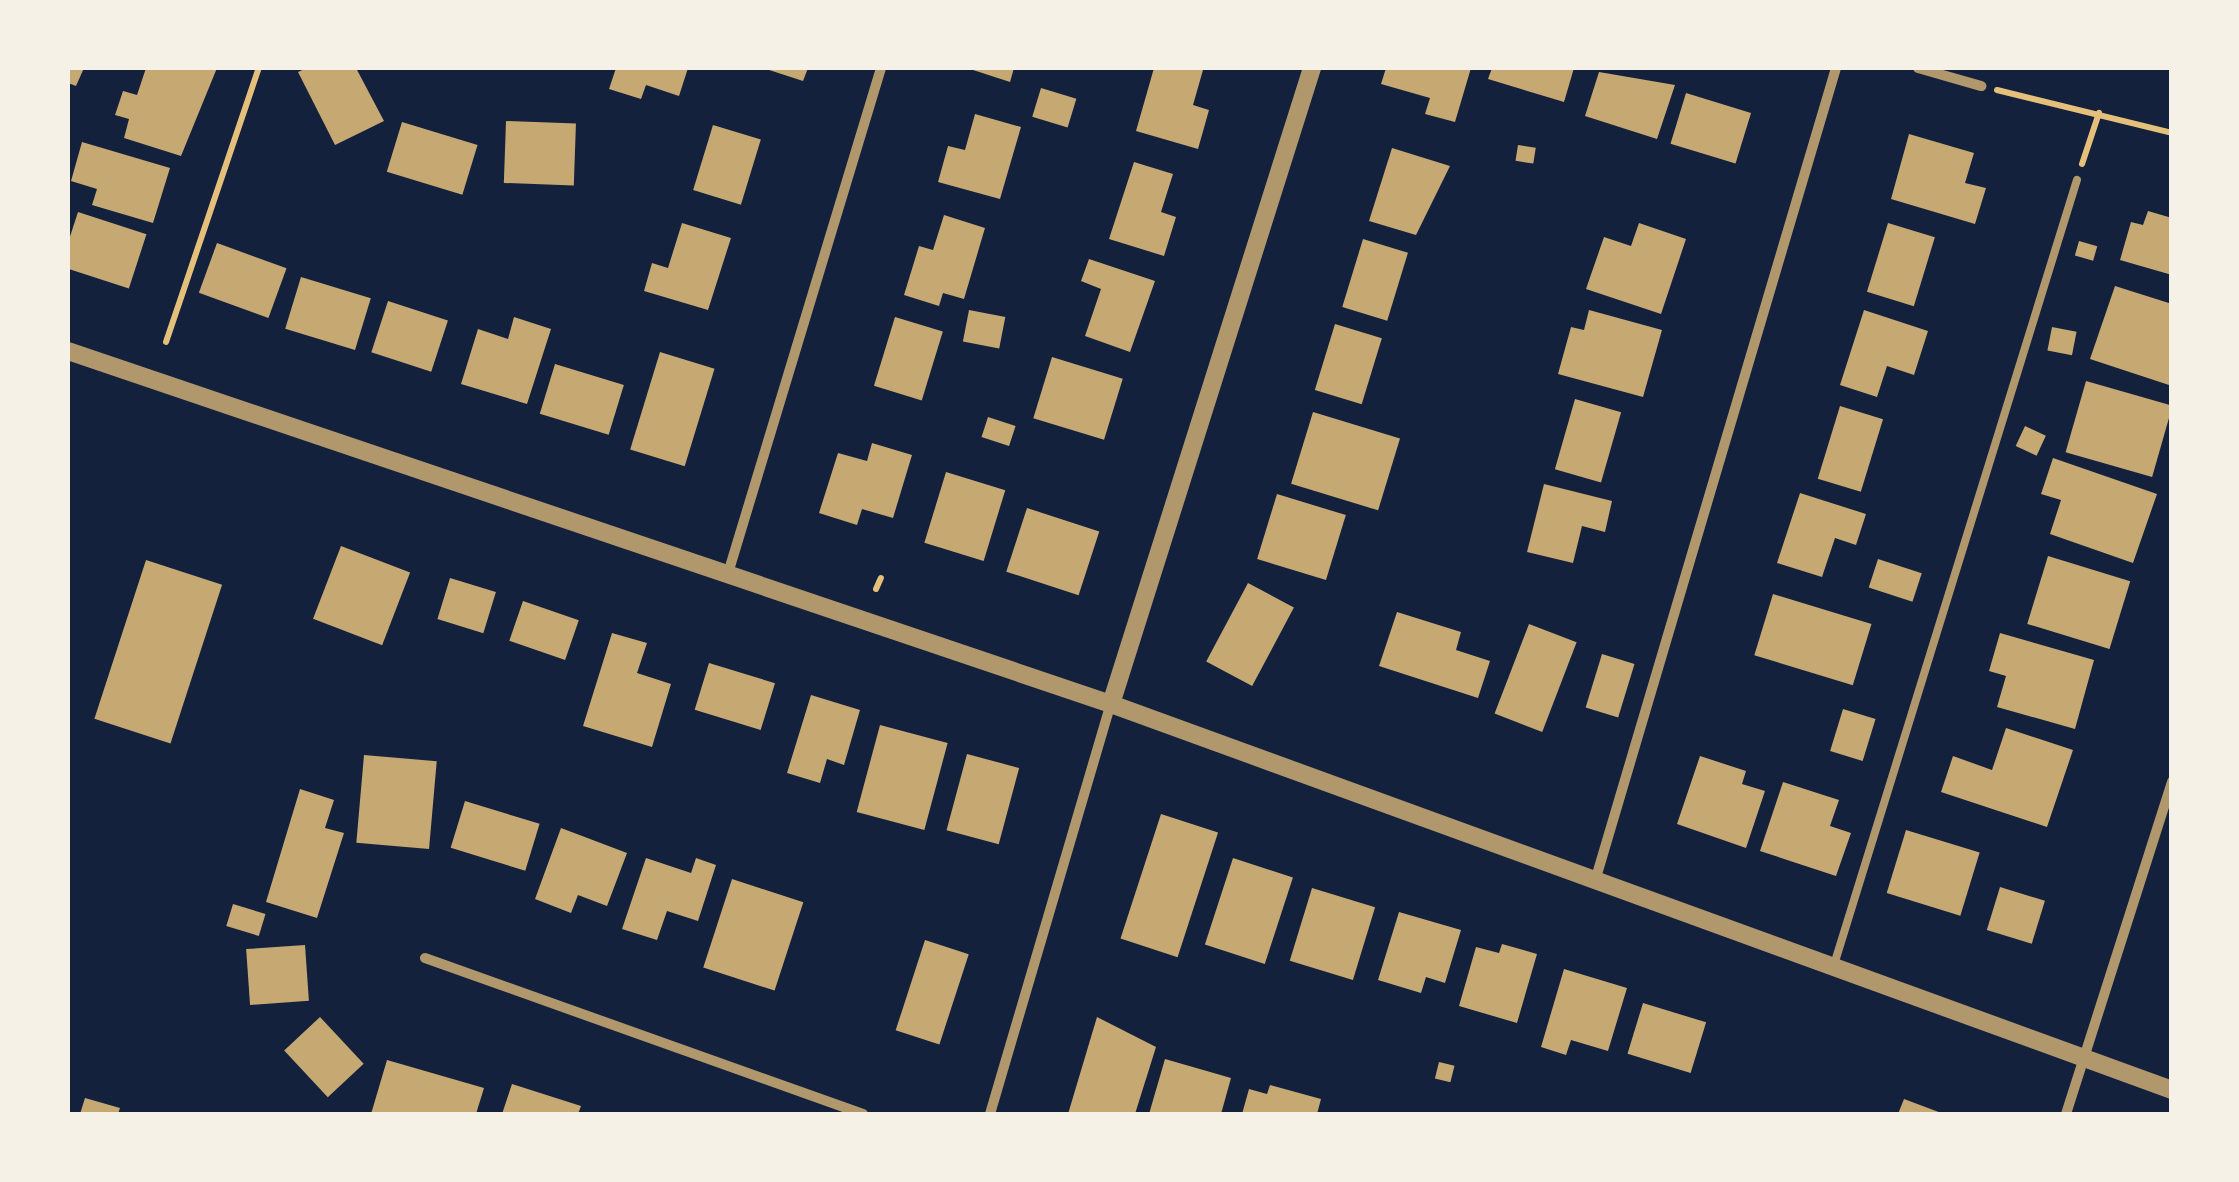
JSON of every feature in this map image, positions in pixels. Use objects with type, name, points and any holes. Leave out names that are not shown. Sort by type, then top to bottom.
[{"type":"street","points":[[729,570],[881,68]]},
{"type":"street","points":[[990,1114],[1112,704],[1312,68]]},
{"type":"street","points":[[1595,882],[1836,68]]},
{"type":"street","points":[[1918,68],[1984,87]]},
{"type":"street","points":[[68,350],[729,570],[1112,704],[2172,1090]]},
{"type":"street","points":[[2066,1114],[2172,782]]},
{"type":"street","points":[[425,958],[863,1114]]},
{"type":"lane","points":[[1833,968],[2078,180]]},
{"type":"path","points":[[166,342],[259,68]]},
{"type":"path","points":[[1984,87],[2172,133]]},
{"type":"path","points":[[2078,180],[2099,113]]},
{"type":"path","points":[[876,589],[880,578]]},
{"type":"building","points":[[68,68],[84,68],[76,86],[68,83]]},
{"type":"building","points":[[146,68],[217,68],[181,156],[124,138],[129,119],[115,115],[123,91],[137,95]]},
{"type":"building","points":[[307,68],[356,68],[384,121],[335,145],[298,72]]},
{"type":"building","points":[[616,68],[688,68],[679,96],[646,85],[641,99],[609,89]]},
{"type":"building","points":[[763,68],[808,68],[803,81]]},
{"type":"building","points":[[967,68],[1014,68],[1010,82]]},
{"type":"building","points":[[1154,68],[1203,70],[1193,105],[1209,110],[1198,149],[1136,131]]},
{"type":"building","points":[[1386,68],[1471,68],[1455,122],[1425,114],[1430,98],[1381,84]]},
{"type":"building","points":[[1492,68],[1574,68],[1564,102],[1488,79]]},
{"type":"building","points":[[1599,72],[1675,85],[1657,139],[1585,116]]},
{"type":"building","points":[[1041,88],[1076,99],[1068,128],[1032,117]]},
{"type":"building","points":[[1686,93],[1751,113],[1736,164],[1671,144]]},
{"type":"building","points":[[975,114],[1021,127],[1000,199],[938,182],[948,146],[965,150]]},
{"type":"building","points":[[506,121],[576,123],[574,185],[504,183]]},
{"type":"building","points":[[402,122],[478,145],[462,195],[387,172]]},
{"type":"building","points":[[713,125],[761,140],[741,205],[693,190]]},
{"type":"building","points":[[1909,134],[1974,153],[1965,183],[1986,188],[1975,224],[1891,199]]},
{"type":"building","points":[[82,142],[170,168],[153,223],[92,205],[97,189],[71,181]]},
{"type":"building","points":[[1518,145],[1536,148],[1533,164],[1515,161]]},
{"type":"building","points":[[1392,148],[1450,166],[1416,235],[1369,221]]},
{"type":"building","points":[[1134,162],[1173,174],[1161,212],[1176,217],[1164,256],[1109,239]]},
{"type":"building","points":[[2148,211],[2172,218],[2172,275],[2120,260],[2131,222],[2143,225]]},
{"type":"building","points":[[78,212],[146,234],[129,288],[68,269],[68,243]]},
{"type":"building","points":[[944,215],[985,228],[964,299],[943,293],[939,306],[904,295],[919,246],[933,250]]},
{"type":"building","points":[[682,223],[731,238],[708,310],[644,291],[652,263],[668,268]]},
{"type":"building","points":[[1639,223],[1686,239],[1661,314],[1586,289],[1604,237],[1631,246]]},
{"type":"building","points":[[1888,223],[1935,237],[1914,306],[1867,292]]},
{"type":"building","points":[[1363,239],[1408,253],[1387,321],[1342,307]]},
{"type":"building","points":[[2079,241],[2097,246],[2093,261],[2075,255]]},
{"type":"building","points":[[217,243],[287,268],[268,318],[199,293]]},
{"type":"building","points":[[1089,259],[1155,281],[1130,352],[1085,336],[1101,289],[1081,281]]},
{"type":"building","points":[[301,277],[371,298],[355,350],[285,329]]},
{"type":"building","points":[[2115,286],[2172,304],[2172,386],[2090,359]]},
{"type":"building","points":[[388,301],[448,320],[431,372],[371,352]]},
{"type":"building","points":[[969,310],[1005,317],[999,348],[963,341]]},
{"type":"building","points":[[1589,310],[1662,330],[1643,397],[1558,374],[1571,327],[1584,330]]},
{"type":"building","points":[[1864,310],[1928,331],[1914,375],[1887,366],[1877,397],[1840,385]]},
{"type":"building","points":[[514,317],[551,329],[527,404],[461,384],[478,329],[508,339]]},
{"type":"building","points":[[895,317],[943,332],[922,400],[874,386]]},
{"type":"building","points":[[1335,324],[1382,338],[1362,404],[1315,390]]},
{"type":"building","points":[[2052,327],[2077,332],[2072,355],[2047,351]]},
{"type":"building","points":[[660,352],[715,369],[685,466],[630,450]]},
{"type":"building","points":[[1052,357],[1123,379],[1104,440],[1033,418]]},
{"type":"building","points":[[555,364],[624,385],[609,435],[540,414]]},
{"type":"building","points":[[2086,381],[2172,406],[2152,477],[2066,452]]},
{"type":"building","points":[[1575,399],[1621,412],[1601,482],[1555,469]]},
{"type":"building","points":[[1840,406],[1883,419],[1861,492],[1818,479]]},
{"type":"building","points":[[1313,412],[1400,439],[1378,510],[1291,484]]},
{"type":"building","points":[[988,417],[1016,426],[1009,446],[982,437]]},
{"type":"building","points":[[2025,426],[2046,436],[2037,456],[2016,446]]},
{"type":"building","points":[[872,443],[912,455],[893,518],[862,509],[857,525],[819,513],[838,453],[867,461]]},
{"type":"building","points":[[2053,458],[2157,494],[2133,563],[2050,534],[2061,500],[2041,494]]},
{"type":"building","points":[[946,472],[1005,490],[984,561],[924,543]]},
{"type":"building","points":[[1544,484],[1612,501],[1605,532],[1582,526],[1573,563],[1527,552]]},
{"type":"building","points":[[1800,493],[1866,514],[1856,545],[1835,538],[1822,577],[1777,563]]},
{"type":"building","points":[[1277,494],[1346,515],[1326,580],[1257,559]]},
{"type":"building","points":[[1027,508],[1099,531],[1079,595],[1006,572]]},
{"type":"building","points":[[341,546],[410,573],[382,645],[313,619]]},
{"type":"building","points":[[2048,556],[2130,581],[2109,649],[2027,624]]},
{"type":"building","points":[[1878,559],[1922,573],[1912,602],[1869,588]]},
{"type":"building","points":[[146,560],[222,585],[170,744],[94,719]]},
{"type":"building","points":[[450,578],[496,592],[483,633],[437,619]]},
{"type":"building","points":[[1248,583],[1294,607],[1252,686],[1206,662]]},
{"type":"building","points":[[1773,594],[1871,624],[1853,685],[1754,655]]},
{"type":"building","points":[[523,601],[579,620],[565,660],[509,641]]},
{"type":"building","points":[[1397,612],[1461,632],[1456,650],[1490,661],[1478,698],[1379,666]]},
{"type":"building","points":[[1529,624],[1577,642],[1542,732],[1495,714]]},
{"type":"building","points":[[612,633],[647,643],[637,673],[671,684],[652,747],[583,726]]},
{"type":"building","points":[[2000,633],[2094,660],[2075,729],[1997,707],[2006,676],[1989,671]]},
{"type":"building","points":[[1602,654],[1635,664],[1618,717],[1586,708]]},
{"type":"building","points":[[709,663],[775,683],[761,730],[695,710]]},
{"type":"building","points":[[811,695],[860,710],[844,765],[827,759],[820,783],[787,773]]},
{"type":"building","points":[[1843,709],[1876,719],[1863,761],[1830,751]]},
{"type":"building","points":[[880,725],[948,743],[924,830],[857,812]]},
{"type":"building","points":[[2006,728],[2073,750],[2047,827],[1941,792],[1953,756],[1992,770]]},
{"type":"building","points":[[967,754],[1019,768],[999,844],[947,830]]},
{"type":"building","points":[[364,755],[437,761],[429,849],[356,843]]},
{"type":"building","points":[[1700,756],[1746,771],[1742,784],[1765,791],[1746,848],[1677,824]]},
{"type":"building","points":[[1783,782],[1839,800],[1830,826],[1851,833],[1836,876],[1760,851]]},
{"type":"building","points":[[300,789],[334,800],[325,828],[344,833],[317,918],[266,902]]},
{"type":"building","points":[[465,801],[540,824],[525,871],[451,848]]},
{"type":"building","points":[[1161,814],[1218,833],[1178,957],[1121,939]]},
{"type":"building","points":[[561,828],[627,853],[607,906],[578,895],[571,913],[535,899]]},
{"type":"building","points":[[1906,830],[1980,853],[1960,916],[1887,893]]},
{"type":"building","points":[[646,858],[691,873],[696,858],[716,865],[698,921],[667,911],[657,940],[622,929]]},
{"type":"building","points":[[1233,858],[1293,877],[1265,964],[1205,945]]},
{"type":"building","points":[[732,879],[803,902],[775,991],[703,967]]},
{"type":"building","points":[[2000,887],[2045,901],[2032,944],[1987,930]]},
{"type":"building","points":[[1312,888],[1375,907],[1353,980],[1290,961]]},
{"type":"building","points":[[233,904],[266,914],[259,936],[226,926]]},
{"type":"building","points":[[1399,912],[1461,930],[1445,983],[1426,977],[1421,993],[1378,980]]},
{"type":"building","points":[[925,940],[969,954],[939,1045],[896,1030]]},
{"type":"building","points":[[1502,944],[1537,954],[1517,1023],[1459,1006],[1476,947],[1499,953]]},
{"type":"building","points":[[305,945],[309,1001],[250,1005],[246,949]]},
{"type":"building","points":[[1564,969],[1627,988],[1608,1051],[1571,1040],[1566,1055],[1541,1047]]},
{"type":"building","points":[[1643,1003],[1706,1022],[1691,1073],[1628,1054]]},
{"type":"building","points":[[320,1017],[364,1064],[328,1097],[284,1050]]},
{"type":"building","points":[[1097,1017],[1156,1047],[1135,1114],[1068,1114]]},
{"type":"building","points":[[1165,1059],[1231,1078],[1221,1114],[1149,1114]]},
{"type":"building","points":[[387,1060],[484,1088],[476,1114],[371,1114]]},
{"type":"building","points":[[1439,1062],[1455,1066],[1450,1082],[1435,1078]]},
{"type":"building","points":[[512,1084],[581,1106],[578,1114],[502,1114]]},
{"type":"building","points":[[1270,1085],[1321,1099],[1317,1114],[1242,1114],[1249,1089],[1267,1094]]},
{"type":"building","points":[[85,1098],[120,1108],[118,1114],[80,1114]]},
{"type":"building","points":[[1904,1099],[1944,1114],[1898,1114]]}]
